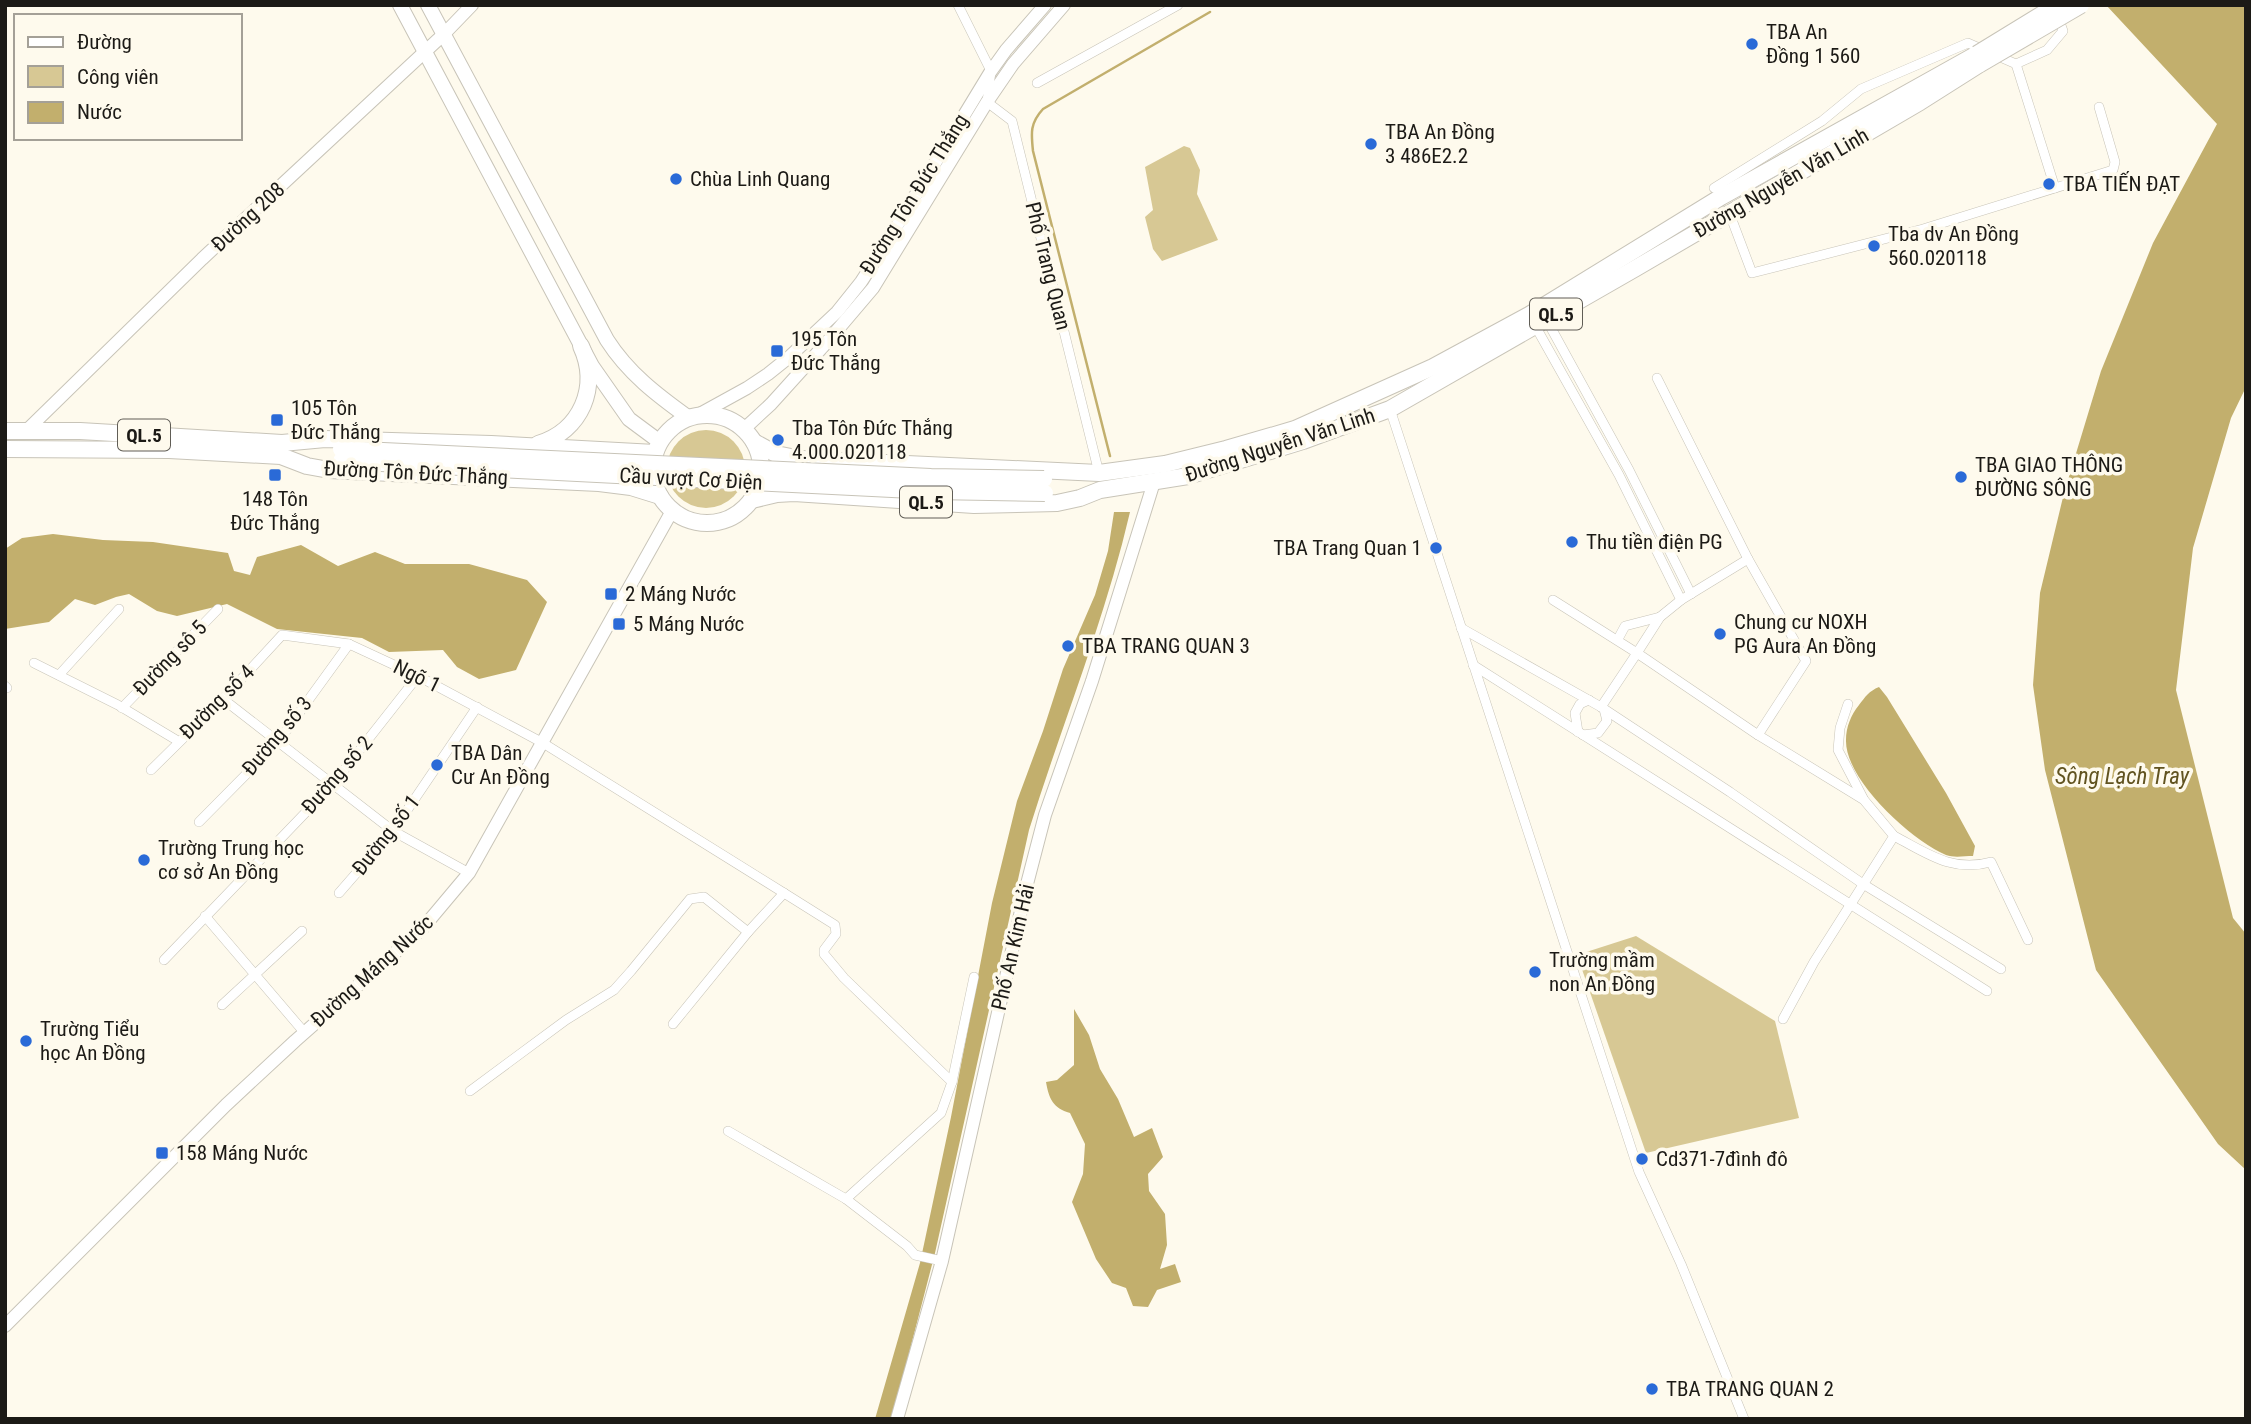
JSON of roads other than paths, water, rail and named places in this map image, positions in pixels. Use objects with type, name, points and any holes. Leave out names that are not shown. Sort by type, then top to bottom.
[{"type":"highway","name":"Đường Nguyễn Văn Linh","points":[[749,436],[776,454],[801,459],[1098,473],[1164,464],[1295,429],[1538,317],[1729,212],[1920,102],[2055,5]]},
{"type":"highway","name":"Đường Nguyễn Văn Linh","points":[[752,500],[786,493],[1001,505],[1057,503],[1100,490],[1188,476],[1247,459],[1390,410],[1721,197],[2081,5]]},
{"type":"highway","points":[[530,446],[548,441],[565,431],[583,408],[589,373],[581,346]]},
{"type":"highway","points":[[694,416],[723,417],[749,436],[760,458],[761,475],[752,500],[740,513],[715,523],[688,520],[672,511],[660,496],[654,478],[657,447],[673,427],[694,416]]},
{"type":"highway","name":"Đường Tôn Đức Thắng","points":[[5,431],[80,431],[282,449],[307,466],[329,470],[599,483],[660,496]]},
{"type":"highway","name":"Đường Tôn Đức Thắng","points":[[5,449],[282,449],[326,439],[657,447]]},
{"type":"highway","name":"Cầu vượt Cơ Điện","points":[[282,449],[341,455],[932,491],[1045,486],[1100,490]]},
{"type":"highway","name":"Cầu vượt Cơ Điện","points":[[1045,486],[1098,473]]},
{"type":"main road","points":[[400,5],[581,346],[604,385],[629,419],[657,447]]},
{"type":"main road","points":[[428,5],[607,340],[622,362],[651,390],[694,416]]},
{"type":"main road","name":"Đường 208","points":[[26,431],[202,259],[472,5]]},
{"type":"main road","name":"Đường Tôn Đức Thắng","points":[[694,416],[768,374],[837,312],[887,242],[991,71],[1045,5]]},
{"type":"main road","name":"Đường Tôn Đức Thắng","points":[[749,436],[771,404],[873,288],[987,102],[1013,64],[1064,5]]},
{"type":"main road","points":[[561,306],[567,311],[578,311],[583,301],[582,294]]},
{"type":"main road","points":[[5,449],[26,431]]},
{"type":"main road","name":"Phố An Kim Hải","points":[[897,1419],[939,1260],[1045,815],[1096,668],[1154,482]]},
{"type":"main road","name":"Đường Máng Nước","points":[[5,1326],[226,1105],[304,1032],[422,929],[469,873],[672,511]]},
{"type":"street","points":[[958,5],[991,71],[987,102]]},
{"type":"street","points":[[1037,83],[1178,5]]},
{"type":"street","points":[[1714,188],[1822,121],[1861,89],[1968,43],[2016,64],[2047,50],[2063,31],[2055,5]]},
{"type":"street","points":[[2016,64],[2055,188]]},
{"type":"street","name":"Phố Trang Quan","points":[[987,102],[1012,121],[1098,473]]},
{"type":"street","points":[[1729,212],[1752,273],[1923,229],[2113,170],[2115,162],[2099,107]]},
{"type":"street","points":[[1538,317],[1629,470],[1691,594]]},
{"type":"street","points":[[1538,317],[1681,600]]},
{"type":"street","points":[[1657,378],[1748,559],[1806,662],[1758,735]]},
{"type":"street","points":[[1390,410],[1639,1172],[1681,1264],[1744,1419]]},
{"type":"street","points":[[1580,734],[1598,733],[1606,721],[1603,708],[1660,617],[1681,600],[1748,559]]},
{"type":"street","points":[[1553,600],[1618,639],[1758,735],[1864,800]]},
{"type":"street","points":[[59,675],[119,609]]},
{"type":"street","name":"Đường sô 5","points":[[122,708],[218,609]]},
{"type":"street","points":[[1618,639],[1625,626],[1660,617]]},
{"type":"street","points":[[1461,628],[1603,708],[1863,884],[2001,969]]},
{"type":"street","name":"Ngõ 1","points":[[282,635],[349,644],[418,676],[543,743],[835,925],[836,934],[824,954],[844,978],[952,1082]]},
{"type":"street","name":"Đường số 4","points":[[151,769],[223,699],[282,635]]},
{"type":"street","name":"Đường số 3","points":[[199,822],[278,742],[349,644]]},
{"type":"street","points":[[34,663],[122,708],[178,741]]},
{"type":"street","points":[[1473,665],[1987,991]]},
{"type":"street","name":"Đường số 2","points":[[164,960],[333,784],[418,676]]},
{"type":"street","points":[[223,699],[393,831],[469,873]]},
{"type":"street","points":[[1580,734],[1575,713],[1580,704],[1590,700]]},
{"type":"street","points":[[1848,704],[1840,728],[1838,750],[1864,800],[1894,836],[1953,865],[1970,866],[1990,862],[2028,940]]},
{"type":"street","name":"Đường số 1","points":[[339,893],[393,831],[477,707]]},
{"type":"street","points":[[1783,1019],[1814,962],[1894,836]]},
{"type":"street","points":[[673,1024],[748,932],[784,893]]},
{"type":"street","points":[[470,1091],[566,1020],[614,989],[690,899],[704,897],[748,932]]},
{"type":"street","points":[[205,916],[304,1032]]},
{"type":"street","points":[[222,1005],[302,931]]},
{"type":"street","points":[[846,1199],[941,1113],[952,1082],[974,977]]},
{"type":"street","points":[[728,1131],[846,1199],[908,1246],[915,1255],[939,1260]]},
{"type":"water","name":"Sông Lạch Tray","points":[[2106,5],[2246,5],[2246,387],[2231,418],[2193,548],[2176,690],[2233,918],[2246,934],[2246,1170],[2218,1144],[2096,970],[2045,770],[2033,685],[2040,593],[2064,493],[2101,371],[2153,243],[2217,124]]},
{"type":"water","points":[[1114,512],[1130,512],[1096,632],[1029,830],[935,1253],[892,1419],[875,1419],[920,1263],[992,903],[1017,801],[1063,669],[1095,595],[1108,551]]},
{"type":"water","points":[[53,534],[153,542],[228,553],[234,571],[250,575],[257,557],[301,545],[338,566],[375,552],[405,564],[469,564],[527,580],[547,602],[516,670],[479,679],[457,667],[443,650],[389,652],[362,638],[277,629],[227,604],[177,616],[157,611],[129,594],[95,605],[75,599],[49,622],[5,629],[5,549],[22,538]]},
{"type":"water","points":[[1879,687],[1946,793],[1975,846],[1973,856],[1946,855],[1915,836],[1882,807],[1856,773],[1846,740],[1848,726],[1863,699]]},
{"type":"water","points":[[1074,1009],[1089,1035],[1100,1069],[1118,1099],[1134,1137],[1152,1128],[1163,1157],[1148,1174],[1149,1191],[1165,1214],[1167,1245],[1160,1269],[1175,1264],[1181,1282],[1157,1290],[1148,1307],[1133,1306],[1126,1288],[1112,1283],[1096,1259],[1072,1202],[1083,1174],[1085,1144],[1070,1113],[1053,1102],[1046,1082],[1057,1080],[1074,1065]]},
{"type":"waterway","points":[[1110,456],[1033,151],[1032,128],[1043,109],[1210,12]]},
{"type":"place","name":"TBA An Đồng 1 560","points":[[1752,44]]},
{"type":"place","name":"TBA An Đồng 3 486E2.2","points":[[1371,144]]},
{"type":"place","name":"Chùa Linh Quang","points":[[676,179]]},
{"type":"place","name":"TBA TIẾN ĐẠT","points":[[2049,184]]},
{"type":"place","name":"Tba dv An Đồng 560.020118","points":[[1874,246]]},
{"type":"place","name":"195 Tôn Đức Thắng","points":[[777,351]]},
{"type":"place","name":"105 Tôn Đức Thắng","points":[[277,420]]},
{"type":"place","name":"Tba Tôn Đức Thắng 4.000.020118","points":[[778,440]]},
{"type":"place","name":"148 Tôn Đức Thắng","points":[[275,475]]},
{"type":"place","name":"TBA GIAO THÔNG ĐƯỜNG SÔNG","points":[[1961,477]]},
{"type":"place","name":"Thu tiền điện PG","points":[[1572,542]]},
{"type":"place","name":"TBA Trang Quan 1","points":[[1436,548]]},
{"type":"place","name":"2 Máng Nước","points":[[611,594]]},
{"type":"place","name":"5 Máng Nước","points":[[619,624]]},
{"type":"place","name":"Chung cư NOXH PG Aura An Đồng","points":[[1720,634]]},
{"type":"place","name":"TBA TRANG QUAN 3","points":[[1068,646]]},
{"type":"place","name":"TBA Dân Cư An Đồng","points":[[437,765]]},
{"type":"place","name":"Trường Trung học cơ sở An Đồng","points":[[144,860]]},
{"type":"place","name":"Trường mầm non An Đồng","points":[[1535,972]]},
{"type":"place","name":"Trường Tiểu học An Đồng","points":[[26,1041]]},
{"type":"place","name":"158 Máng Nước","points":[[162,1153]]},
{"type":"place","name":"Cd371-7đình đô","points":[[1642,1159]]},
{"type":"place","name":"TBA TRANG QUAN 2","points":[[1652,1389]]}]
